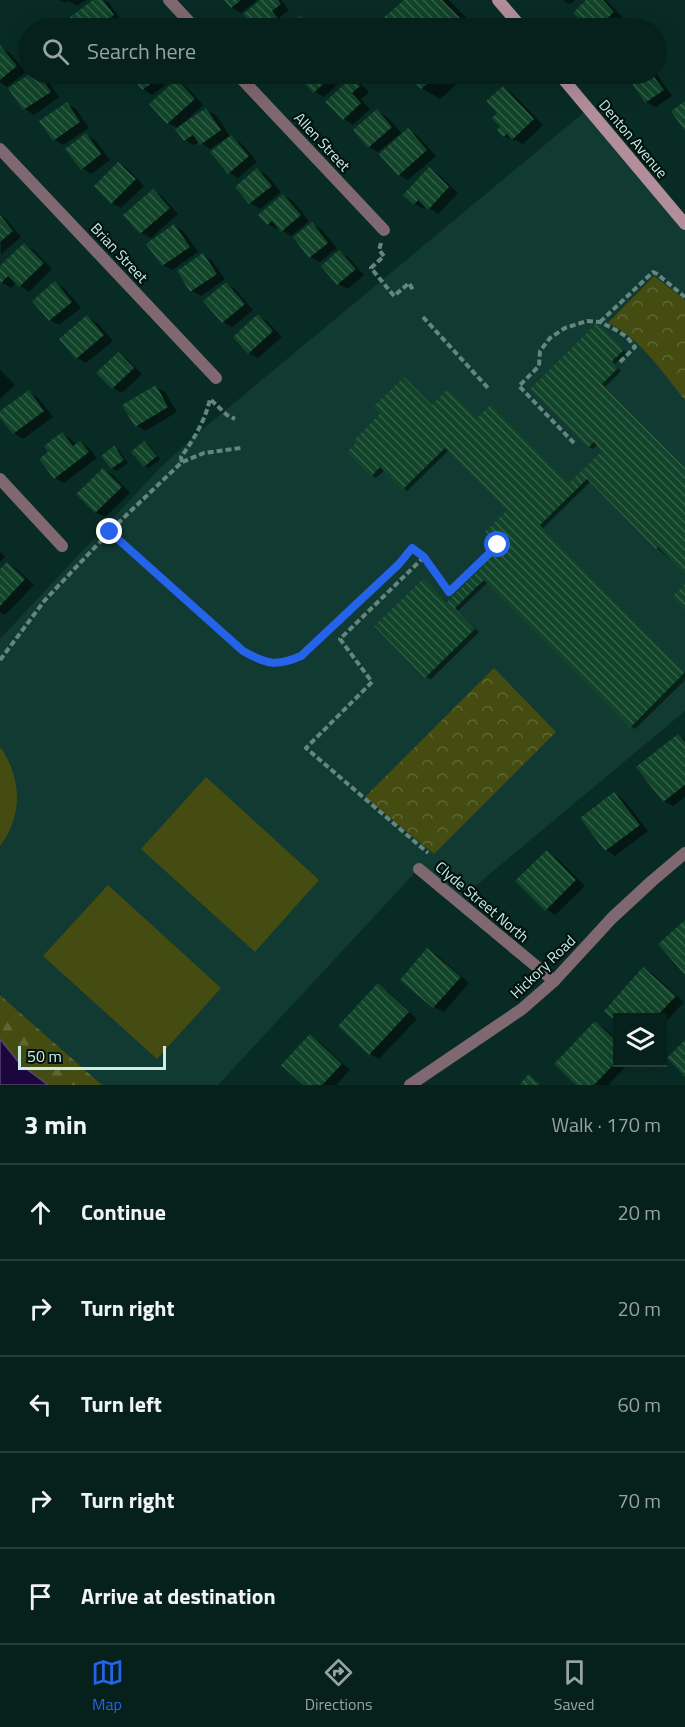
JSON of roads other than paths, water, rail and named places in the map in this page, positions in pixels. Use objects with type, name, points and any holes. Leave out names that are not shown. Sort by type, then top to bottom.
[{"type":"street","points":[[169,0],[186,18]]},
{"type":"street","points":[[498,0],[513,18]]},
{"type":"street","name":"Allen Street","points":[[246,84],[384,230]]},
{"type":"street","name":"Denton Avenue","points":[[567,84],[685,224]]},
{"type":"street","name":"Brian Street","points":[[0,149],[216,378]]},
{"type":"street","points":[[0,479],[63,546]]},
{"type":"street","name":"Hickory Road","points":[[410,1085],[522,1009],[554,981],[612,918],[685,853]]},
{"type":"street","name":"Clyde Street North","points":[[419,869],[554,981]]}]
